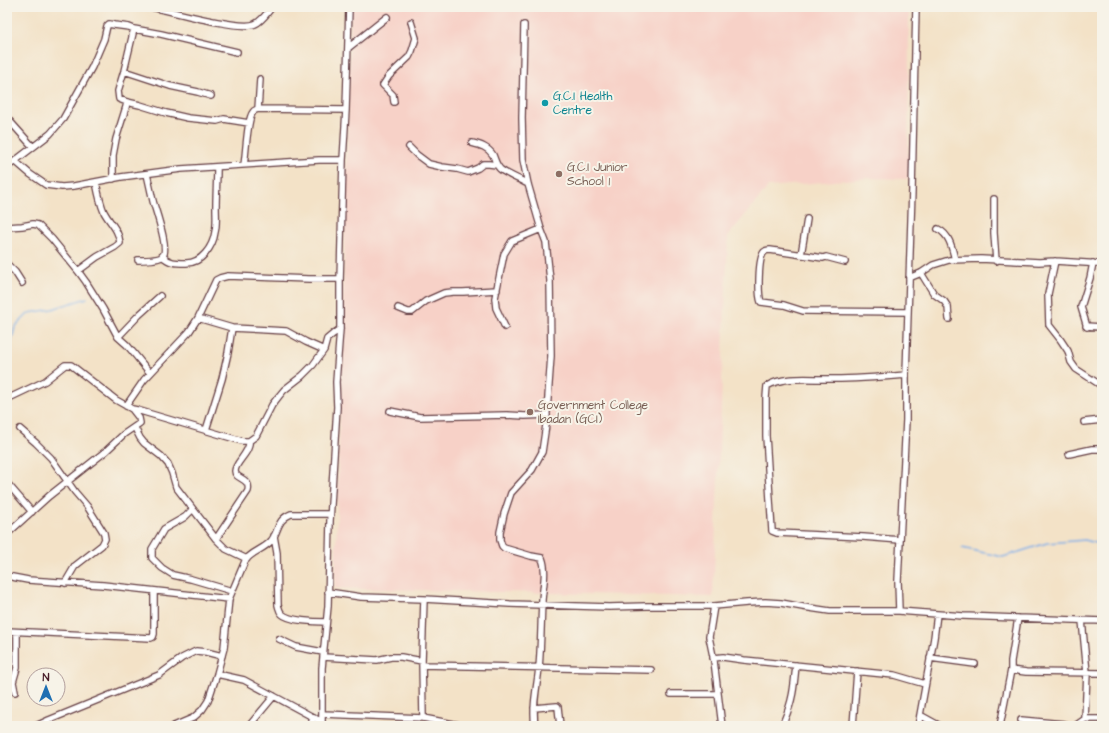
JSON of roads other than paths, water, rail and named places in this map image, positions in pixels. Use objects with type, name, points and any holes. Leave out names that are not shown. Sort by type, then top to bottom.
[{"type":"street","points":[[152,7],[192,17],[245,26],[253,25],[259,22],[272,7]]},
{"type":"street","points":[[322,724],[323,655],[328,606],[330,514],[337,407],[336,382],[340,329],[340,279],[349,7]]},
{"type":"street","points":[[899,611],[898,581],[906,420],[916,7]]},
{"type":"street","points":[[348,48],[387,18]]},
{"type":"street","points":[[394,102],[393,95],[383,85],[389,76],[409,57],[412,51],[416,38],[411,22]]},
{"type":"street","points":[[7,167],[50,134],[63,118],[92,67],[109,24],[161,34],[237,52]]},
{"type":"street","points":[[524,25],[522,118],[523,160],[528,184],[546,242],[550,280],[551,356],[547,415],[542,452],[532,470],[511,493],[504,514],[500,532],[500,540],[504,548],[542,558],[545,566],[542,630],[534,708],[534,726]]},
{"type":"street","points":[[134,29],[118,91],[118,97],[120,100],[188,118],[216,120],[224,119],[249,123]]},
{"type":"street","points":[[124,71],[170,86],[211,96]]},
{"type":"street","points":[[258,109],[260,80]]},
{"type":"street","points":[[113,179],[112,155],[127,102]]},
{"type":"street","points":[[244,165],[249,123],[254,110],[346,110]]},
{"type":"street","points":[[7,118],[34,147]]},
{"type":"street","points":[[472,143],[488,149],[501,170],[528,184]]},
{"type":"street","points":[[409,147],[429,164],[442,167],[468,172],[484,164],[497,165]]},
{"type":"street","points":[[15,161],[46,185],[62,187],[113,179],[121,176],[181,169],[319,160],[344,160]]},
{"type":"street","points":[[162,256],[167,261],[190,264],[206,252],[215,232],[217,167]]},
{"type":"street","points":[[138,260],[159,258],[164,252],[164,241],[147,174]]},
{"type":"street","points":[[78,271],[120,243],[116,229],[105,214],[96,182]]},
{"type":"street","points":[[994,199],[996,261]]},
{"type":"street","points":[[801,254],[807,220]]},
{"type":"street","points":[[7,227],[33,224],[38,225],[52,239],[86,282],[118,337],[150,373]]},
{"type":"street","points":[[505,327],[496,308],[495,298],[504,254],[512,240],[541,229]]},
{"type":"street","points":[[938,229],[946,235],[952,245],[955,260]]},
{"type":"street","points":[[845,262],[826,257],[823,258],[770,250],[763,252],[759,272],[759,290],[762,302],[802,311],[908,312]]},
{"type":"street","points":[[909,278],[933,265],[949,260],[1055,261],[1102,264]]},
{"type":"street","points":[[1055,261],[1048,294],[1049,325],[1068,351],[1071,362],[1076,369],[1102,386]]},
{"type":"street","points":[[7,264],[15,272],[22,283]]},
{"type":"street","points":[[1093,264],[1081,307],[1086,327],[1102,328]]},
{"type":"street","points":[[920,273],[934,294],[944,301],[948,307],[950,319]]},
{"type":"street","points":[[126,406],[144,380],[184,338],[198,318],[216,280],[228,276],[340,279]]},
{"type":"street","points":[[398,308],[412,312],[426,301],[444,294],[453,292],[497,290]]},
{"type":"street","points":[[118,337],[160,296]]},
{"type":"street","points":[[198,318],[232,328],[286,332],[324,350]]},
{"type":"street","points":[[206,430],[222,379],[232,328]]},
{"type":"street","points":[[7,399],[45,381],[65,365],[71,366],[116,400],[132,409],[242,441],[249,441],[256,436],[272,405],[279,396],[313,365],[324,350],[327,339],[340,329]]},
{"type":"street","points":[[900,540],[777,534],[772,531],[766,443],[766,398],[767,386],[772,383],[790,380],[906,375]]},
{"type":"street","points":[[7,534],[67,481],[106,451],[124,434],[135,428],[140,423],[139,418],[132,409]]},
{"type":"street","points":[[390,411],[427,417],[547,415]]},
{"type":"street","points":[[1084,422],[1102,420]]},
{"type":"street","points":[[135,428],[144,443],[161,456],[168,464],[176,487],[216,539],[226,549],[246,559]]},
{"type":"street","points":[[20,429],[46,453],[87,506],[104,533],[102,545],[75,566],[65,583]]},
{"type":"street","points":[[216,539],[248,491],[247,482],[235,472],[236,467],[249,447],[249,441]]},
{"type":"street","points":[[1069,454],[1092,449],[1102,449]]},
{"type":"street","points":[[7,483],[32,512]]},
{"type":"street","points":[[193,509],[185,517],[164,529],[152,549],[152,558],[162,568],[173,575],[232,591]]},
{"type":"street","points":[[174,726],[193,718],[202,710],[208,701],[224,648],[229,599],[248,556],[264,547],[271,541],[282,520],[286,516],[291,514],[330,514]]},
{"type":"street","points":[[274,536],[277,553],[278,605],[280,612],[283,615],[300,620],[326,622]]},
{"type":"street","points":[[7,576],[28,580],[103,585],[229,599]]},
{"type":"street","points":[[7,631],[151,638],[154,634],[154,591]]},
{"type":"street","points":[[328,592],[361,597],[424,598],[542,605],[609,607],[714,606],[765,602],[830,610],[899,611],[1102,621]]},
{"type":"street","points":[[423,718],[422,663],[424,598]]},
{"type":"street","points":[[714,606],[709,637],[722,726]]},
{"type":"street","points":[[918,726],[937,614]]},
{"type":"street","points":[[1000,726],[1011,670],[1011,661],[1018,618]]},
{"type":"street","points":[[1082,620],[1087,673],[1085,719]]},
{"type":"street","points":[[15,692],[13,682],[17,668],[17,632]]},
{"type":"street","points":[[279,639],[296,647],[323,655],[377,660],[391,657],[402,657],[422,663],[539,668],[651,670]]},
{"type":"street","points":[[36,726],[159,675],[196,651],[222,656]]},
{"type":"street","points":[[712,651],[723,657]]},
{"type":"street","points":[[713,658],[723,657],[894,674],[925,684]]},
{"type":"street","points":[[930,658],[975,664]]},
{"type":"street","points":[[784,721],[790,707],[794,691],[796,665]]},
{"type":"street","points":[[1011,670],[1102,673]]},
{"type":"street","points":[[853,726],[857,671]]},
{"type":"street","points":[[217,674],[244,680],[314,717],[322,724]]},
{"type":"street","points":[[671,694],[718,694]]},
{"type":"street","points":[[249,726],[274,696]]},
{"type":"street","points":[[534,708],[557,706],[560,726]]},
{"type":"street","points":[[322,714],[423,718],[464,726]]},
{"type":"street","points":[[920,714],[940,726]]},
{"type":"street","points":[[309,726],[314,717]]},
{"type":"street","points":[[1075,726],[1085,719],[1102,719]]},
{"type":"street","points":[[1021,720],[1066,725]]},
{"type":"waterway","points":[[7,353],[10,348],[15,327],[29,313],[52,309],[87,298]]},
{"type":"waterway","points":[[962,548],[1003,557],[1047,543],[1085,540],[1102,545]]},
{"type":"place","name":"G.C.I Health Centre","points":[[545,103]]},
{"type":"place","name":"G.C.I Junior School 1","points":[[559,174]]},
{"type":"place","name":"Government College Ibadan (GCI)","points":[[530,412]]}]
